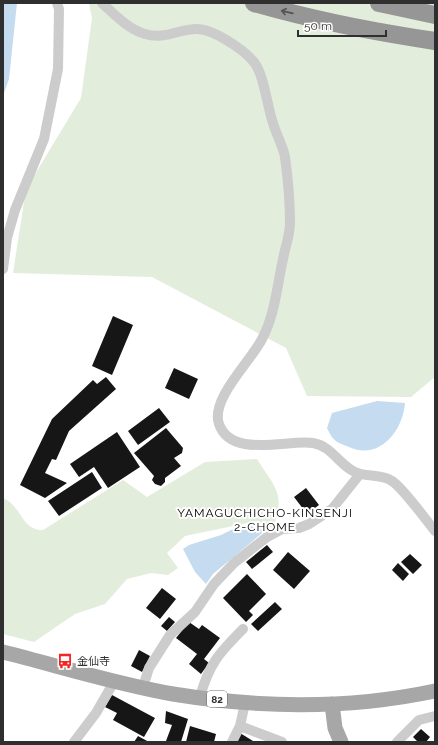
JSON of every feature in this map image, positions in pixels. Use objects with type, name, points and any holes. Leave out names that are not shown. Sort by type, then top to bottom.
[{"type":"highway","points":[[254,3],[295,14],[386,33],[435,41]]},
{"type":"highway","points":[[380,3],[435,15]]},
{"type":"main road","name":"82","points":[[3,652],[143,687],[245,703],[332,704],[399,698],[435,691]]},
{"type":"main road","points":[[332,704],[335,728],[341,742]]},
{"type":"street","points":[[3,269],[7,238],[15,210],[44,139],[58,69],[59,9],[57,3]]},
{"type":"street","points":[[102,3],[131,28],[145,34],[160,36],[199,29],[210,32],[240,48],[254,62],[261,74],[264,92],[273,124],[285,155],[290,225],[269,324],[261,342],[224,395],[218,414],[218,424],[224,434],[236,441],[274,446],[311,443],[324,446],[352,471],[360,474],[381,476],[394,482],[435,531]]},
{"type":"street","points":[[143,687],[149,668],[170,635],[195,612],[214,584],[234,563],[267,537],[282,529],[298,528],[309,524],[332,509],[360,474]]},
{"type":"street","points":[[200,697],[206,676],[220,652],[243,629]]},
{"type":"street","points":[[74,742],[96,713],[115,680]]},
{"type":"street","points":[[232,742],[240,726],[245,703]]},
{"type":"street","points":[[397,742],[419,720],[435,716]]},
{"type":"street","points":[[240,726],[282,742]]},
{"type":"green space","points":[[89,3],[435,3],[435,377],[411,397],[307,396],[286,348],[152,277],[13,273],[26,189],[81,98],[92,18]]},
{"type":"green space","points":[[257,459],[277,491],[279,507],[273,528],[257,521],[185,536],[167,553],[178,568],[168,575],[151,573],[127,579],[105,604],[75,614],[34,642],[3,634],[3,498],[14,506],[30,526],[43,530],[123,480],[147,497],[205,462]]},
{"type":"water","points":[[3,3],[17,3],[9,79],[3,96]]},
{"type":"water","points":[[377,401],[405,403],[400,424],[388,441],[379,447],[370,450],[360,450],[341,444],[331,436],[327,428],[332,413]]},
{"type":"water","points":[[257,526],[264,529],[261,534],[213,574],[206,584],[195,572],[183,549],[189,545],[221,535],[235,528]]},
{"type":"building","points":[[113,316],[133,325],[112,375],[92,366]]},
{"type":"building","points":[[174,368],[198,379],[189,399],[165,388]]},
{"type":"building","points":[[106,377],[116,389],[69,431],[56,460],[52,459],[45,473],[67,483],[45,498],[20,485],[52,419],[93,380],[97,384]]},
{"type":"building","points":[[159,408],[170,422],[138,445],[128,431]]},
{"type":"building","points":[[166,428],[183,448],[182,453],[174,458],[181,466],[165,478],[165,482],[161,486],[155,484],[152,480],[154,476],[134,453]]},
{"type":"building","points":[[117,432],[140,467],[108,488],[94,467],[79,477],[70,464]]},
{"type":"building","points":[[92,472],[102,488],[59,516],[48,501]]},
{"type":"building","points":[[306,488],[319,505],[307,514],[294,497]]},
{"type":"building","points":[[267,545],[273,552],[252,569],[246,562]]},
{"type":"building","points":[[288,552],[310,571],[294,589],[273,570]]},
{"type":"building","points":[[410,554],[422,565],[413,574],[401,562]]},
{"type":"building","points":[[398,563],[409,574],[403,581],[392,570]]},
{"type":"building","points":[[247,574],[266,594],[249,611],[253,615],[246,622],[223,598]]},
{"type":"building","points":[[162,588],[176,599],[160,619],[146,608]]},
{"type":"building","points":[[275,602],[282,609],[258,631],[251,624]]},
{"type":"building","points":[[169,617],[175,622],[167,631],[161,626]]},
{"type":"building","points":[[189,622],[199,629],[202,625],[220,638],[204,659],[209,663],[201,674],[189,664],[197,654],[176,638]]},
{"type":"building","points":[[139,650],[150,656],[142,672],[131,666]]},
{"type":"building","points":[[112,695],[155,718],[144,737],[113,720],[117,713],[105,707]]},
{"type":"building","points":[[166,711],[188,719],[181,742],[166,741],[172,725],[165,723]]},
{"type":"building","points":[[190,726],[216,734],[214,742],[186,742]]},
{"type":"building","points":[[421,729],[430,737],[426,742],[418,742],[413,737]]},
{"type":"building","points":[[240,733],[253,741],[235,742]]},
{"type":"building","points":[[138,736],[149,742],[134,742]]},
{"type":"place","name":"金仙寺","points":[[65,661]]},
{"type":"district","name":"YAMAGUCHICHO-KINSENJI 2-CHOME","points":[[265,520]]}]
